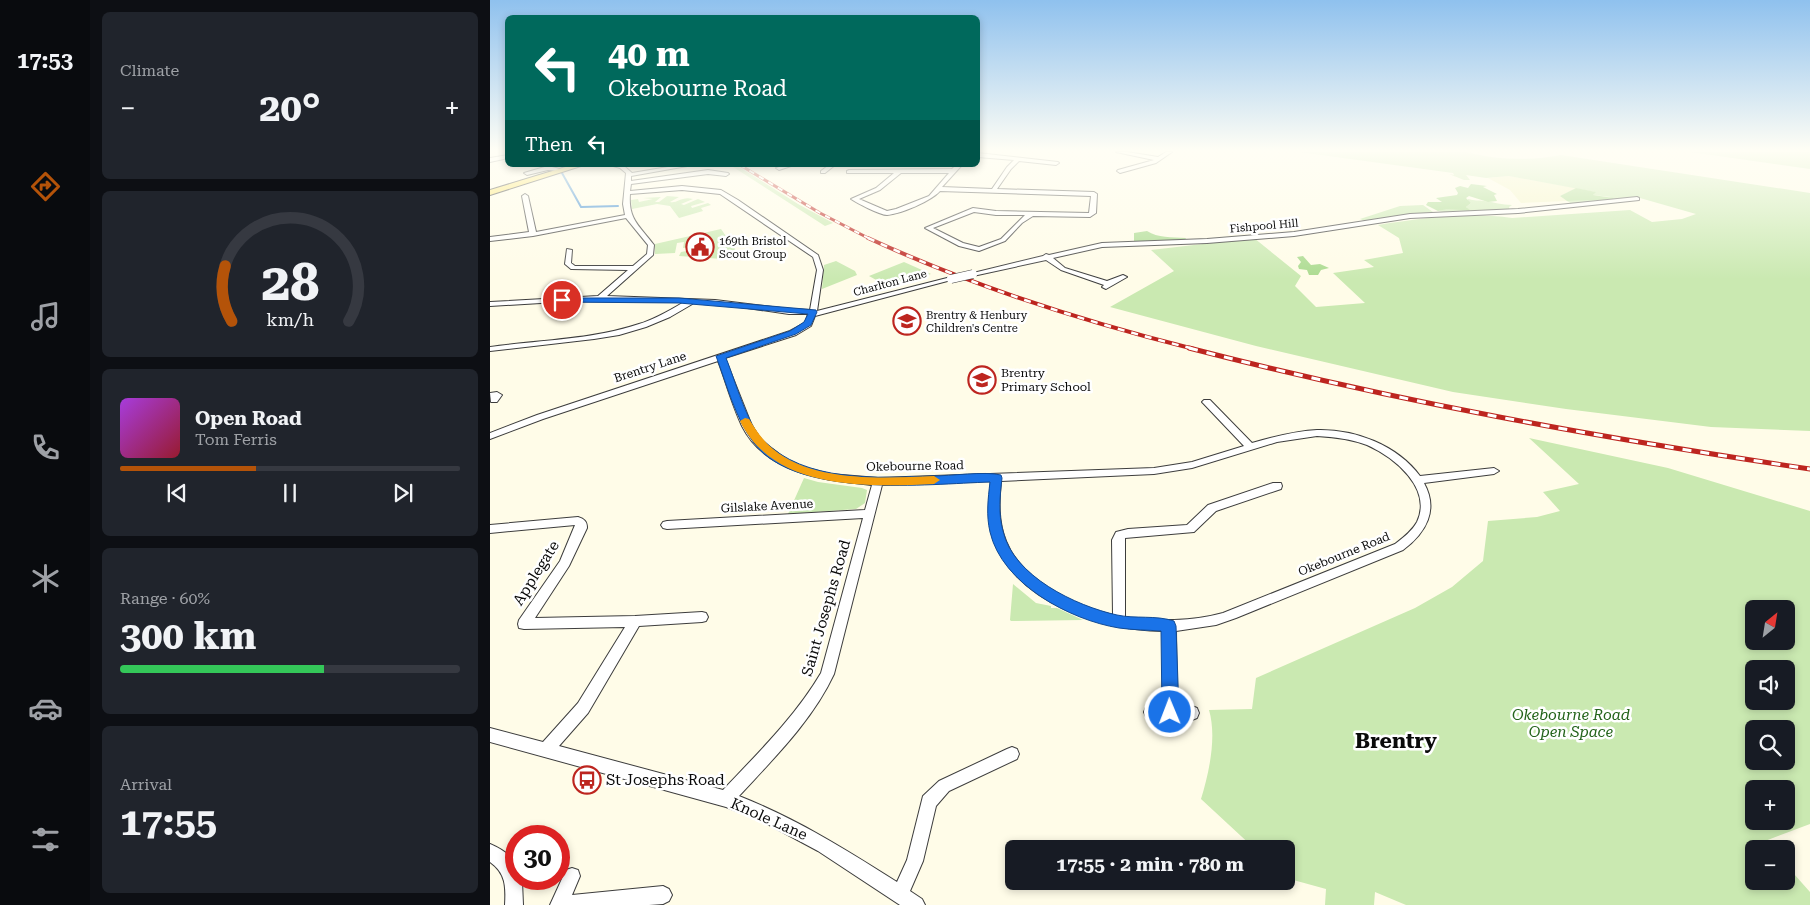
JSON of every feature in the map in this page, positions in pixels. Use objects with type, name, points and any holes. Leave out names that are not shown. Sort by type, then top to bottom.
[{"type":"street","points":[[598,300],[650,255],[652,250],[651,245],[628,216],[627,194]]},
{"type":"street","points":[[725,194],[816,256],[820,270],[813,313]]},
{"type":"street","points":[[865,194],[854,199],[886,213],[920,202],[933,194]]},
{"type":"street","points":[[1031,214],[1012,229],[1003,240],[979,248],[961,244],[928,228],[968,210],[1085,215],[1093,213],[1094,194]]},
{"type":"street","points":[[524,196],[533,234]]},
{"type":"street","name":"Fishpool Hill","points":[[973,274],[1071,250],[1108,244],[1207,241],[1294,234],[1418,215],[1518,211],[1637,199]]},
{"type":"street","points":[[490,239],[533,234],[628,216]]},
{"type":"street","points":[[569,250],[568,264],[573,268],[635,268]]},
{"type":"street","name":"Fishpool Hill","points":[[1071,250],[1078,254],[1092,250]]},
{"type":"street","points":[[1046,256],[1063,269],[1106,286],[1123,277]]},
{"type":"street","points":[[1054,274],[1063,269]]},
{"type":"street","name":"Charlton Lane","points":[[490,304],[598,300],[692,301],[813,313],[973,274]]},
{"type":"street","points":[[490,349],[598,338],[622,333],[664,319],[692,301]]},
{"type":"street","name":"Brentry Lane","points":[[490,436],[540,417],[793,332],[808,324],[813,313]]},
{"type":"street","name":"Okebourne Road","points":[[720,356],[747,426],[759,443],[782,461],[815,473],[846,480],[878,482],[1154,471],[1192,465],[1292,434],[1322,432],[1366,442],[1385,451],[1403,464],[1418,480],[1425,501],[1426,512],[1423,522],[1410,539],[1398,546],[1234,614],[1198,623],[1169,626],[1119,622],[1091,614],[1067,605],[1034,584],[1015,566],[1001,545],[996,531],[993,505],[996,478]]},
{"type":"street","points":[[1207,402],[1250,448]]},
{"type":"street","points":[[1418,480],[1494,471]]},
{"type":"street","name":"Saint Josephs Road","points":[[726,799],[818,693],[827,674],[878,482]]},
{"type":"street","points":[[1119,622],[1118,540],[1120,535],[1190,529],[1212,508],[1277,486]]},
{"type":"street","name":"Gilslake Avenue","points":[[667,525],[869,514]]},
{"type":"street","name":"Applegate","points":[[490,529],[578,521],[582,523],[565,563],[524,624],[635,622],[702,617]]},
{"type":"street","points":[[546,750],[588,700],[635,622]]},
{"type":"street","points":[[1169,626],[1170,712]]},
{"type":"street","points":[[1151,712],[1192,712]]},
{"type":"street","name":"Knole Lane","points":[[490,735],[726,799],[767,816],[824,845],[916,905]]},
{"type":"street","points":[[900,894],[915,861],[929,802],[944,786],[1012,754]]},
{"type":"street","points":[[490,852],[505,861],[512,872],[516,889],[514,905]]},
{"type":"street","points":[[572,876],[560,905],[663,894]]},
{"type":"green space","points":[[776,194],[782,194],[833,223],[825,226]]},
{"type":"green space","points":[[1496,194],[1494,195],[1497,201],[1488,202],[1469,196],[1466,198],[1471,203],[1466,207],[1470,210],[1446,209],[1438,211],[1426,205],[1428,202],[1442,202],[1436,198],[1457,195]]},
{"type":"green space","points":[[1514,194],[1564,194],[1560,196],[1567,201],[1521,203]]},
{"type":"green space","points":[[1564,194],[1594,194],[1614,198],[1611,200],[1567,201],[1560,196]]},
{"type":"green space","points":[[1810,194],[1810,431],[1711,427],[1566,409],[1453,392],[1256,346],[1110,307],[1174,271],[1151,250],[1254,238],[1301,276],[1295,286],[1316,307],[1365,303],[1333,273],[1374,267],[1364,260],[1403,253],[1399,238],[1378,225],[1445,217],[1495,216],[1512,218],[1630,210],[1652,222],[1682,219],[1696,214],[1640,198],[1574,205],[1567,201],[1604,200],[1611,197],[1593,195]]},
{"type":"green space","points":[[667,196],[679,197],[670,202],[685,198],[693,199],[681,204],[684,205],[698,199],[705,202],[691,206],[692,208],[708,203],[711,205],[701,208],[703,211],[679,218],[670,206],[657,204],[632,209],[631,200],[638,199],[639,202],[653,199],[643,198],[661,197],[655,202],[659,202]]},
{"type":"green space","points":[[1468,199],[1512,205],[1509,207],[1510,211],[1438,211],[1446,208],[1469,210],[1466,207],[1471,203],[1468,202]]},
{"type":"green space","points":[[1423,205],[1433,212],[1365,221],[1360,219],[1400,206]]},
{"type":"green space","points":[[721,229],[737,252],[723,259],[679,256],[681,252],[704,248],[704,245],[683,248],[684,242],[677,243],[675,253],[655,254],[655,244]]},
{"type":"green space","points":[[1147,231],[1160,236],[1186,238],[1185,240],[1134,242],[1134,233]]},
{"type":"green space","points":[[1303,256],[1311,265],[1320,264],[1329,268],[1321,270],[1318,275],[1309,275],[1307,270],[1299,269],[1298,266],[1301,262],[1297,257]]},
{"type":"green space","points":[[836,261],[855,271],[857,275],[822,289],[824,265]]},
{"type":"green space","points":[[904,262],[931,274],[887,286],[869,276]]},
{"type":"green space","name":"Okebourne Road Open Space","points":[[1529,438],[1668,468],[1810,511],[1810,824],[1795,830],[1795,780],[1745,780],[1745,830],[1794,830],[1768,840],[1745,840],[1745,890],[1795,890],[1795,875],[1810,892],[1810,905],[1406,905],[1375,892],[1374,905],[1325,905],[1326,889],[1295,880],[1295,840],[1245,840],[1201,799],[1207,778],[1212,743],[1209,710],[1252,709],[1256,678],[1415,608],[1452,587],[1483,561],[1488,521],[1537,517],[1560,511],[1543,492],[1579,484]]},
{"type":"green space","points":[[804,478],[867,490],[865,503],[856,509],[788,514]]},
{"type":"green space","points":[[1013,584],[1036,603],[1057,608],[1083,620],[1011,621]]},
{"type":"waterway","points":[[574,194],[581,207],[618,206]]},
{"type":"railway","points":[[789,194],[868,238]]},
{"type":"railway","points":[[868,238],[947,272],[1028,301],[1110,327],[1194,349]]},
{"type":"railway","points":[[1189,348],[1343,385],[1498,417],[1810,469]]},
{"type":"slow traffic","points":[[745,421],[751,433],[768,451],[782,461],[800,469],[846,480],[878,482],[934,480]]},
{"type":"place","name":"169th Bristol Scout Group","points":[[700,247]]},
{"type":"place","name":"Brentry & Henbury Children's Centre","points":[[907,321]]},
{"type":"place","name":"Brentry Primary School","points":[[982,380]]},
{"type":"place","name":"St Josephs Road","points":[[587,780]]},
{"type":"district","name":"Brentry","points":[[1396,741]]},
{"type":"route","points":[[562,300],[679,300],[813,312],[808,324],[802,328],[720,356],[747,426],[759,443],[782,461],[800,469],[846,480],[878,482],[996,478],[993,505],[996,531],[1006,554],[1015,566],[1034,584],[1067,605],[1107,619],[1130,624],[1169,626],[1170,712]]}]
